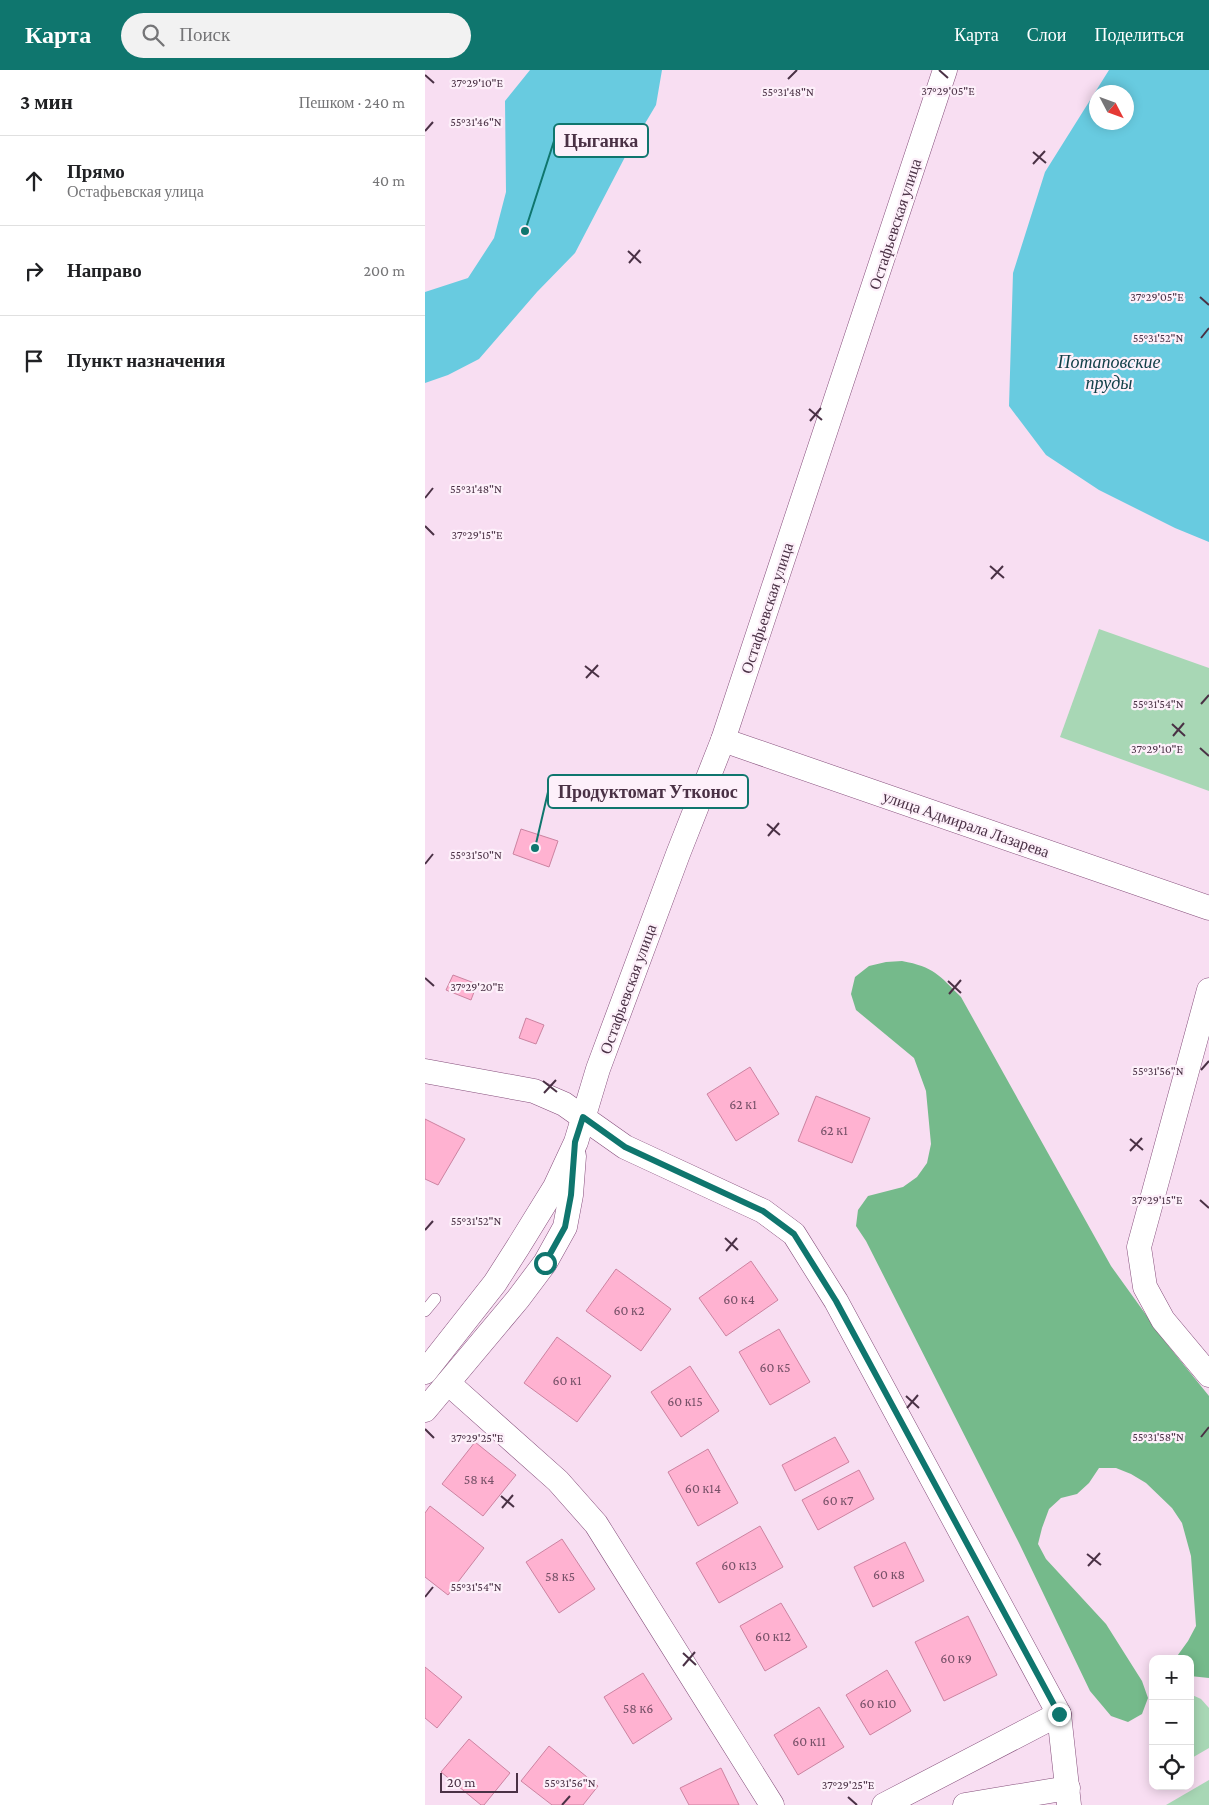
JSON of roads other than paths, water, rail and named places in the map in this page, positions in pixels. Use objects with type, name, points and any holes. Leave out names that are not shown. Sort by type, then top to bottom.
[{"type":"street","name":"Остафьевская улица","points":[[425,1372],[495,1282],[518,1247],[555,1186],[575,1142],[598,1070],[723,740],[945,70]]},
{"type":"street","name":"улица Адмирала Лазарева","points":[[723,740],[1209,908]]},
{"type":"street","points":[[1209,990],[1139,1247],[1145,1287],[1163,1320],[1209,1375]]},
{"type":"street","points":[[425,1071],[534,1091],[564,1104],[625,1147],[763,1211],[794,1234],[836,1301],[1059,1714],[1068,1796],[965,1805]]},
{"type":"street","name":"Остафьевская улица","points":[[425,1410],[518,1299],[545,1263],[565,1227],[571,1195],[575,1142]]},
{"type":"street","points":[[448,1383],[558,1481],[596,1524],[772,1805]]},
{"type":"street","points":[[884,1805],[1059,1714]]},
{"type":"lane","points":[[425,1311],[435,1299]]},
{"type":"water","points":[[530,70],[662,70],[656,105],[625,157],[575,253],[537,292],[479,359],[448,375],[425,383],[425,292],[468,278],[494,238],[506,192],[505,101]]},
{"type":"water","name":"Потаповские пруды","points":[[1109,70],[1209,70],[1209,542],[1175,528],[1099,490],[1046,455],[1009,406],[1013,273],[1045,172],[1089,102],[1089,130],[1134,130],[1134,85],[1100,85]]},
{"type":"place","name":"Цыганка","points":[[525,231]]},
{"type":"place","name":"Продуктомат Утконос","points":[[535,848]]}]
